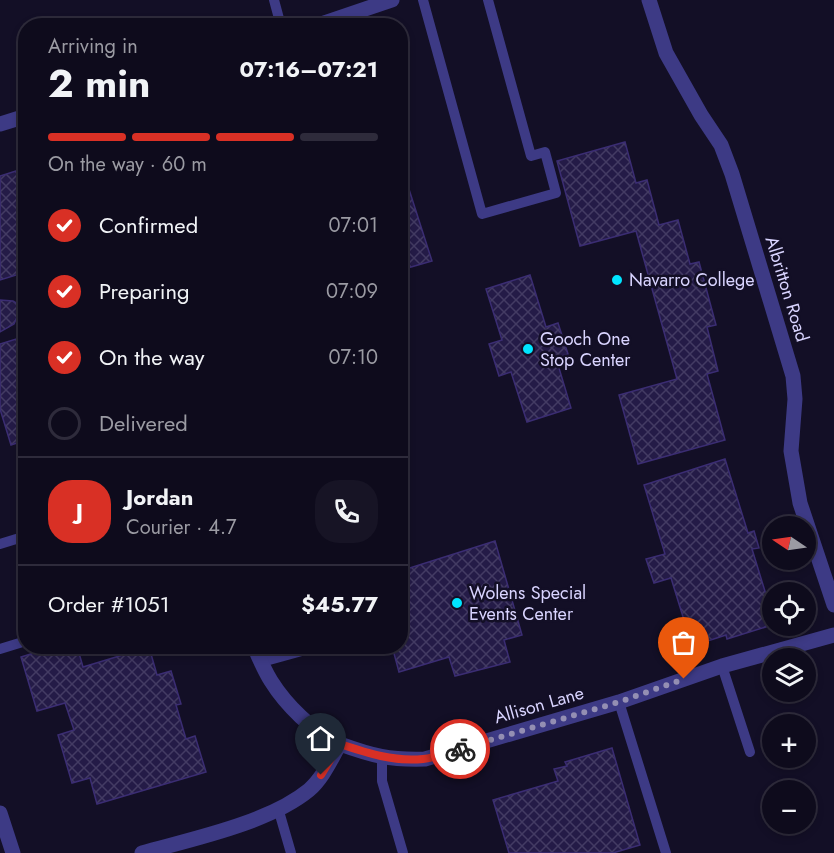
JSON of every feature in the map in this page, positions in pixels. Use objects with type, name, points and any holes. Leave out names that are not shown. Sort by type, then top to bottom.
[{"type":"street","points":[[339,18],[392,0]]},
{"type":"street","name":"Albritton Road","points":[[649,0],[666,53],[721,145],[735,185],[793,376],[795,399],[791,451],[800,503],[834,605]]},
{"type":"street","points":[[0,124],[18,118]]},
{"type":"street","name":"Allison Lane","points":[[258,654],[270,680],[291,707],[328,739],[396,760],[425,759],[619,702],[722,666],[834,635]]},
{"type":"street","points":[[142,853],[242,824],[278,808],[309,789],[321,775],[340,744]]},
{"type":"street","points":[[0,813],[13,853]]},
{"type":"lane","points":[[274,0],[279,18]]},
{"type":"lane","points":[[423,0],[482,214],[556,193],[545,152],[531,156],[488,0]]},
{"type":"lane","points":[[0,544],[18,538]]},
{"type":"lane","points":[[0,649],[18,644]]},
{"type":"lane","points":[[262,662],[291,654]]},
{"type":"lane","points":[[722,666],[750,752]]},
{"type":"lane","points":[[619,702],[666,853]]},
{"type":"lane","points":[[382,757],[382,781],[403,853]]},
{"type":"lane","points":[[278,808],[291,853]]},
{"type":"building","points":[[625,142],[636,183],[647,180],[659,225],[678,220],[690,264],[699,262],[716,325],[707,327],[718,371],[707,374],[725,440],[638,464],[619,395],[677,379],[636,231],[580,246],[557,161]]},
{"type":"building","points":[[16,171],[18,177],[18,274],[0,280],[0,176]]},
{"type":"building","points":[[408,186],[432,261],[408,268]]},
{"type":"building","name":"Gooch One Stop Center","points":[[530,275],[546,327],[558,323],[568,354],[556,358],[571,408],[527,422],[511,372],[499,376],[489,344],[502,340],[486,289]]},
{"type":"building","points":[[0,300],[13,301],[18,304],[18,315],[14,324],[0,332]]},
{"type":"building","points":[[18,338],[18,443],[11,445],[0,409],[0,344]]},
{"type":"building","points":[[725,459],[748,533],[754,531],[759,548],[752,549],[762,582],[762,628],[727,639],[726,635],[692,646],[671,578],[654,583],[646,559],[665,554],[644,485]]},
{"type":"building","name":"Wolens Special Events Center","points":[[495,541],[522,635],[504,640],[510,662],[455,676],[449,657],[399,672],[394,654],[408,654],[408,568]]},
{"type":"building","points":[[31,654],[79,654],[83,667],[126,654],[151,654],[157,675],[171,671],[181,704],[176,705],[186,739],[195,736],[206,772],[97,804],[90,778],[72,783],[58,735],[74,730],[65,703],[37,711],[21,657]]},
{"type":"building","points":[[612,748],[640,845],[613,853],[509,853],[493,800],[558,781],[554,769],[567,766],[565,762]]},
{"type":"way so far","points":[[460,749],[619,702],[684,679]]},
{"type":"place","name":"Navarro College","points":[[617,280]]},
{"type":"place","name":"Gooch One Stop Center","points":[[528,349]]},
{"type":"place","name":"Wolens Special Events Center","points":[[457,603]]},
{"type":"route","points":[[321,775],[340,744],[374,756],[396,760],[425,759],[460,749]]}]
